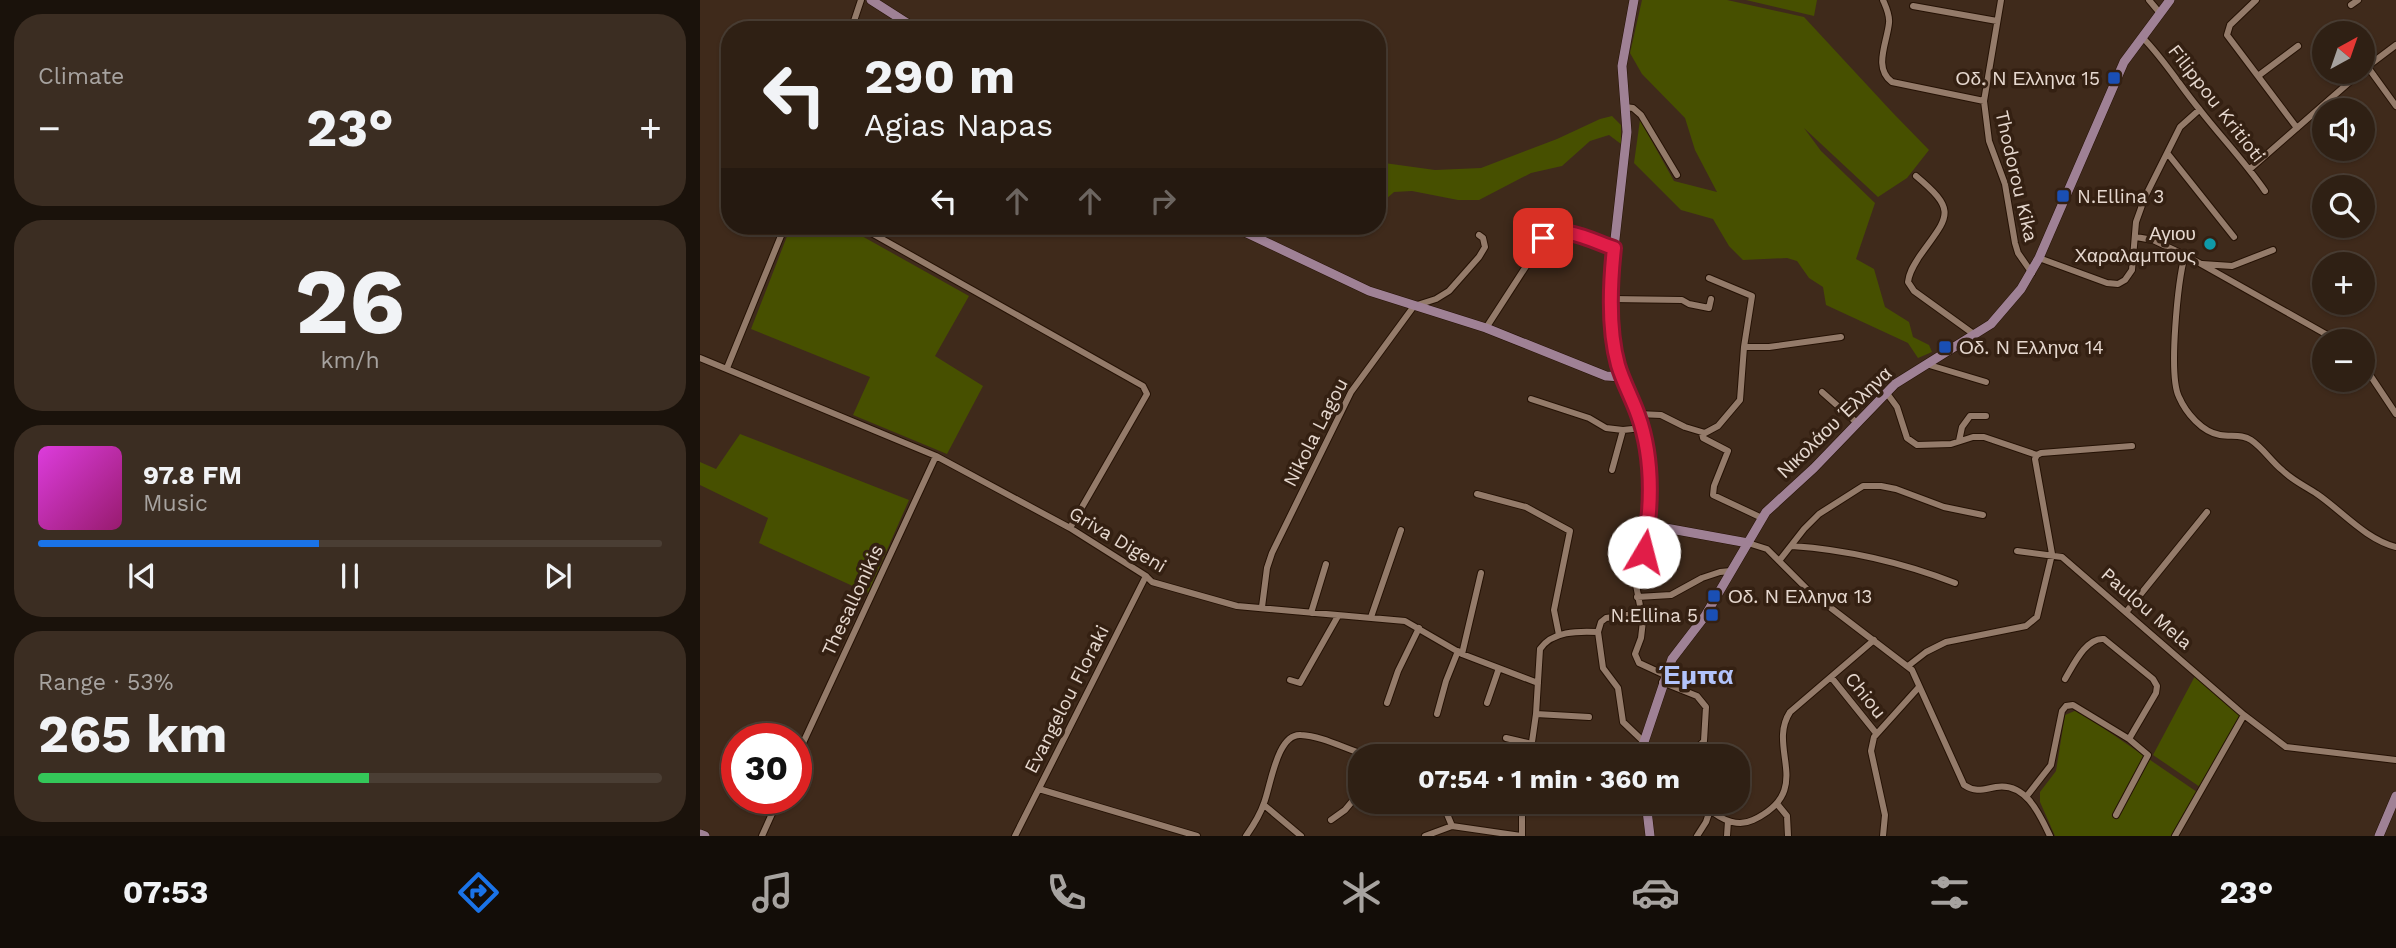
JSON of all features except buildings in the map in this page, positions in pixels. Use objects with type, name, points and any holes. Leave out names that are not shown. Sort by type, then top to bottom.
[{"type":"street","points":[[854,21],[861,0]]},
{"type":"street","points":[[871,0],[904,21]]},
{"type":"street","points":[[1634,0],[1622,66],[1626,144],[1614,248],[1612,299],[1616,349],[1622,377],[1638,414],[1650,475],[1649,524],[1636,584],[1643,630],[1636,659],[1664,679],[1697,696],[1706,706],[1704,741],[1701,744]]},
{"type":"street","points":[[1883,0],[1889,19],[1881,68],[1884,76],[1892,82],[1983,101]]},
{"type":"street","name":"Thodorou Kika","points":[[2001,0],[1983,101],[1989,141],[2005,184],[2015,243],[2018,253],[2032,273]]},
{"type":"street","points":[[2149,0],[2159,12]]},
{"type":"street","name":"Νικολάου Έλληνα","points":[[1644,743],[1674,656],[1705,616],[1772,505],[1807,475],[1886,392],[1904,377],[1975,335],[1997,318],[2032,273],[2124,62],[2170,0]]},
{"type":"street","points":[[2256,0],[2230,25],[2227,36],[2297,128]]},
{"type":"street","points":[[2351,5],[2358,0]]},
{"type":"street","points":[[1913,6],[1997,21]]},
{"type":"street","name":"Filippou Kritioti","points":[[2143,37],[2199,110],[2250,169],[2264,191]]},
{"type":"street","points":[[2375,60],[2396,45]]},
{"type":"street","points":[[2258,76],[2298,46]]},
{"type":"street","points":[[2375,82],[2396,106]]},
{"type":"street","points":[[2250,169],[2346,84]]},
{"type":"street","points":[[1625,107],[1633,108],[1641,115],[1677,175]]},
{"type":"street","points":[[2039,258],[2107,283],[2118,284],[2125,280],[2132,270],[2136,222],[2140,209],[2180,127],[2199,110]]},
{"type":"street","points":[[2168,154],[2234,237]]},
{"type":"street","points":[[1916,176],[1938,195],[1943,205],[1945,221],[1912,269],[1908,282],[1914,291],[1975,335]]},
{"type":"street","points":[[1486,328],[1547,234],[1557,230],[1614,248]]},
{"type":"street","points":[[727,368],[781,235]]},
{"type":"street","points":[[875,235],[1143,386],[1147,394],[1070,528]]},
{"type":"street","points":[[1250,235],[1369,291],[1486,328],[1605,376],[1622,377]]},
{"type":"street","points":[[1414,306],[1436,299],[1448,291],[1485,247],[1483,238],[1479,235]]},
{"type":"street","points":[[2136,237],[2153,240],[2185,255],[2316,329]]},
{"type":"street","points":[[2200,264],[2232,266],[2273,250]]},
{"type":"street","points":[[2185,255],[2179,278],[2174,372],[2176,390],[2185,408],[2209,431],[2252,440],[2291,478],[2361,528],[2396,547]]},
{"type":"street","points":[[2227,279],[2232,266]]},
{"type":"street","points":[[1638,414],[1661,415],[1702,433],[1718,426],[1740,400],[1744,346],[1752,296],[1709,278]]},
{"type":"street","points":[[1612,299],[1682,300],[1709,308],[1711,299]]},
{"type":"street","name":"Nikola Lagou","points":[[1262,607],[1267,568],[1272,553],[1350,392],[1414,306]]},
{"type":"street","points":[[1744,346],[1769,347],[1841,337]]},
{"type":"street","name":"Griva Digeni","points":[[700,358],[936,456],[1070,528],[1152,582],[1225,604],[1405,621],[1460,653],[1538,683]]},
{"type":"street","points":[[1926,364],[1986,382]]},
{"type":"street","points":[[2375,382],[2396,414]]},
{"type":"street","points":[[1822,392],[1857,423]]},
{"type":"street","points":[[1886,392],[1897,407],[1905,432],[1911,442],[1917,445],[1951,444],[1984,437],[2037,455],[2133,446]]},
{"type":"street","points":[[1531,399],[1589,418],[1606,428],[1642,428]]},
{"type":"street","points":[[1959,441],[1962,427],[1970,416],[1986,416]]},
{"type":"street","points":[[1612,470],[1623,430]]},
{"type":"street","points":[[1702,433],[1703,438],[1728,451],[1713,495],[1762,518]]},
{"type":"street","points":[[1908,666],[1926,652],[1946,642],[2030,625],[2040,611],[2052,554],[2035,459],[2037,455]]},
{"type":"street","name":"Thesallonikis","points":[[812,723],[936,456]]},
{"type":"street","points":[[1780,561],[1819,514],[1863,486],[1896,489],[1952,509],[1983,515]]},
{"type":"street","points":[[1477,494],[1527,507],[1570,531],[1554,610],[1559,635]]},
{"type":"street","points":[[2127,611],[2207,512]]},
{"type":"street","points":[[1649,524],[1767,549],[1822,602],[1908,666],[1916,677],[1964,785],[1980,791],[2003,787],[2016,790],[2037,810],[2050,836]]},
{"type":"street","points":[[1371,617],[1401,530]]},
{"type":"street","points":[[1792,546],[1871,556],[1955,583]]},
{"type":"street","name":"Paulou Mela","points":[[2017,551],[2052,554],[2067,561],[2244,715],[2286,747],[2396,760]]},
{"type":"street","points":[[1311,613],[1326,564]]},
{"type":"street","points":[[1637,597],[1671,595],[1702,578],[1731,571]]},
{"type":"street","points":[[1437,714],[1446,681],[1460,653],[1481,573]]},
{"type":"street","name":"Evangelou Floraki","points":[[1015,836],[1146,576]]},
{"type":"street","points":[[1641,613],[1606,618],[1601,622],[1598,632],[1603,668],[1618,688],[1623,722],[1644,743]]},
{"type":"street","points":[[1290,680],[1300,683],[1338,616]]},
{"type":"street","points":[[1387,703],[1398,671],[1419,628]]},
{"type":"street","points":[[1506,738],[1532,744],[1541,649],[1548,639],[1585,631],[1598,632]]},
{"type":"street","points":[[2065,679],[2080,656],[2093,640],[2098,638],[2104,639],[2153,679],[2157,686],[2156,693],[2129,739]]},
{"type":"street","points":[[1717,814],[1728,821],[1750,822],[1778,804],[1788,777],[1782,724],[1790,712],[1874,640]]},
{"type":"street","points":[[1487,703],[1499,668]]},
{"type":"street","name":"Chiou","points":[[1831,677],[1876,733]]},
{"type":"street","points":[[1882,836],[1885,815],[1871,751],[1876,733],[1919,687]]},
{"type":"street","points":[[2026,797],[2051,765],[2060,716],[2066,706],[2078,706],[2129,739],[2148,755],[2116,815]]},
{"type":"street","points":[[1536,714],[1589,717]]},
{"type":"street","points":[[2175,836],[2244,715]]},
{"type":"street","points":[[1246,836],[1264,805],[1282,747],[1293,735],[1309,736],[1348,749]]},
{"type":"street","points":[[1039,789],[1197,836]]},
{"type":"street","points":[[2379,836],[2396,796]]},
{"type":"street","points":[[1778,804],[1787,816],[1788,836]]},
{"type":"street","points":[[1264,805],[1301,836]]},
{"type":"street","points":[[1331,820],[1348,807]]},
{"type":"street","points":[[762,836],[772,814]]},
{"type":"street","points":[[1447,814],[1452,826]]},
{"type":"street","points":[[1425,836],[1452,826],[1522,836],[1522,814]]},
{"type":"street","points":[[1647,814],[1650,836]]},
{"type":"street","points":[[1697,836],[1709,814]]},
{"type":"street","points":[[1727,836],[1728,821]]},
{"type":"street","points":[[700,834],[705,836]]},
{"type":"green space","points":[[1642,0],[1727,0],[1804,17],[1929,150],[1907,178],[1878,197],[1804,128],[1821,151],[1875,203],[1856,259],[1874,269],[1885,307],[1909,322],[1913,337],[1929,345],[1932,352],[1918,358],[1908,343],[1826,305],[1823,287],[1809,278],[1797,261],[1787,258],[1743,260],[1729,246],[1713,219],[1681,210],[1634,163],[1640,120],[1674,181],[1717,192],[1695,150],[1685,118],[1642,74],[1630,53]]},
{"type":"green space","points":[[1746,0],[1817,0],[1814,16]]},
{"type":"green space","points":[[1612,116],[1621,125],[1621,144],[1609,135],[1590,141],[1562,166],[1531,173],[1479,200],[1458,200],[1412,191],[1394,192],[1386,199],[1386,163],[1435,170],[1481,168],[1557,139]]},
{"type":"green space","points":[[788,235],[860,235],[969,296],[935,356],[983,386],[947,454],[853,415],[870,377],[751,329]]},
{"type":"green space","points":[[740,434],[909,500],[868,593],[759,543],[768,518],[700,485],[700,462],[716,469]]},
{"type":"green space","points":[[2195,676],[2241,715],[2200,787],[2153,755]]},
{"type":"green space","points":[[2077,710],[2197,792],[2172,836],[2055,836],[2040,802],[2040,792],[2056,771],[2065,715]]},
{"type":"place","name":"Οδ. Ν Ελληνα 15","points":[[2114,78]]},
{"type":"place","name":"N.Ellina 3","points":[[2063,196]]},
{"type":"place","name":"Αγιου Χαραλαμπους","points":[[2210,244]]},
{"type":"place","name":"Οδ. Ν Ελληνα 14","points":[[1945,347]]},
{"type":"place","name":"Οδ. Ν Ελληνα 13","points":[[1714,596]]},
{"type":"place","name":"N.Ellina 5","points":[[1712,615]]},
{"type":"district","name":"Έμπα","points":[[1696,675]]},
{"type":"route","points":[[1543,238],[1557,230],[1614,248],[1612,299],[1618,363],[1642,428],[1650,475],[1649,524],[1644,552]]}]
